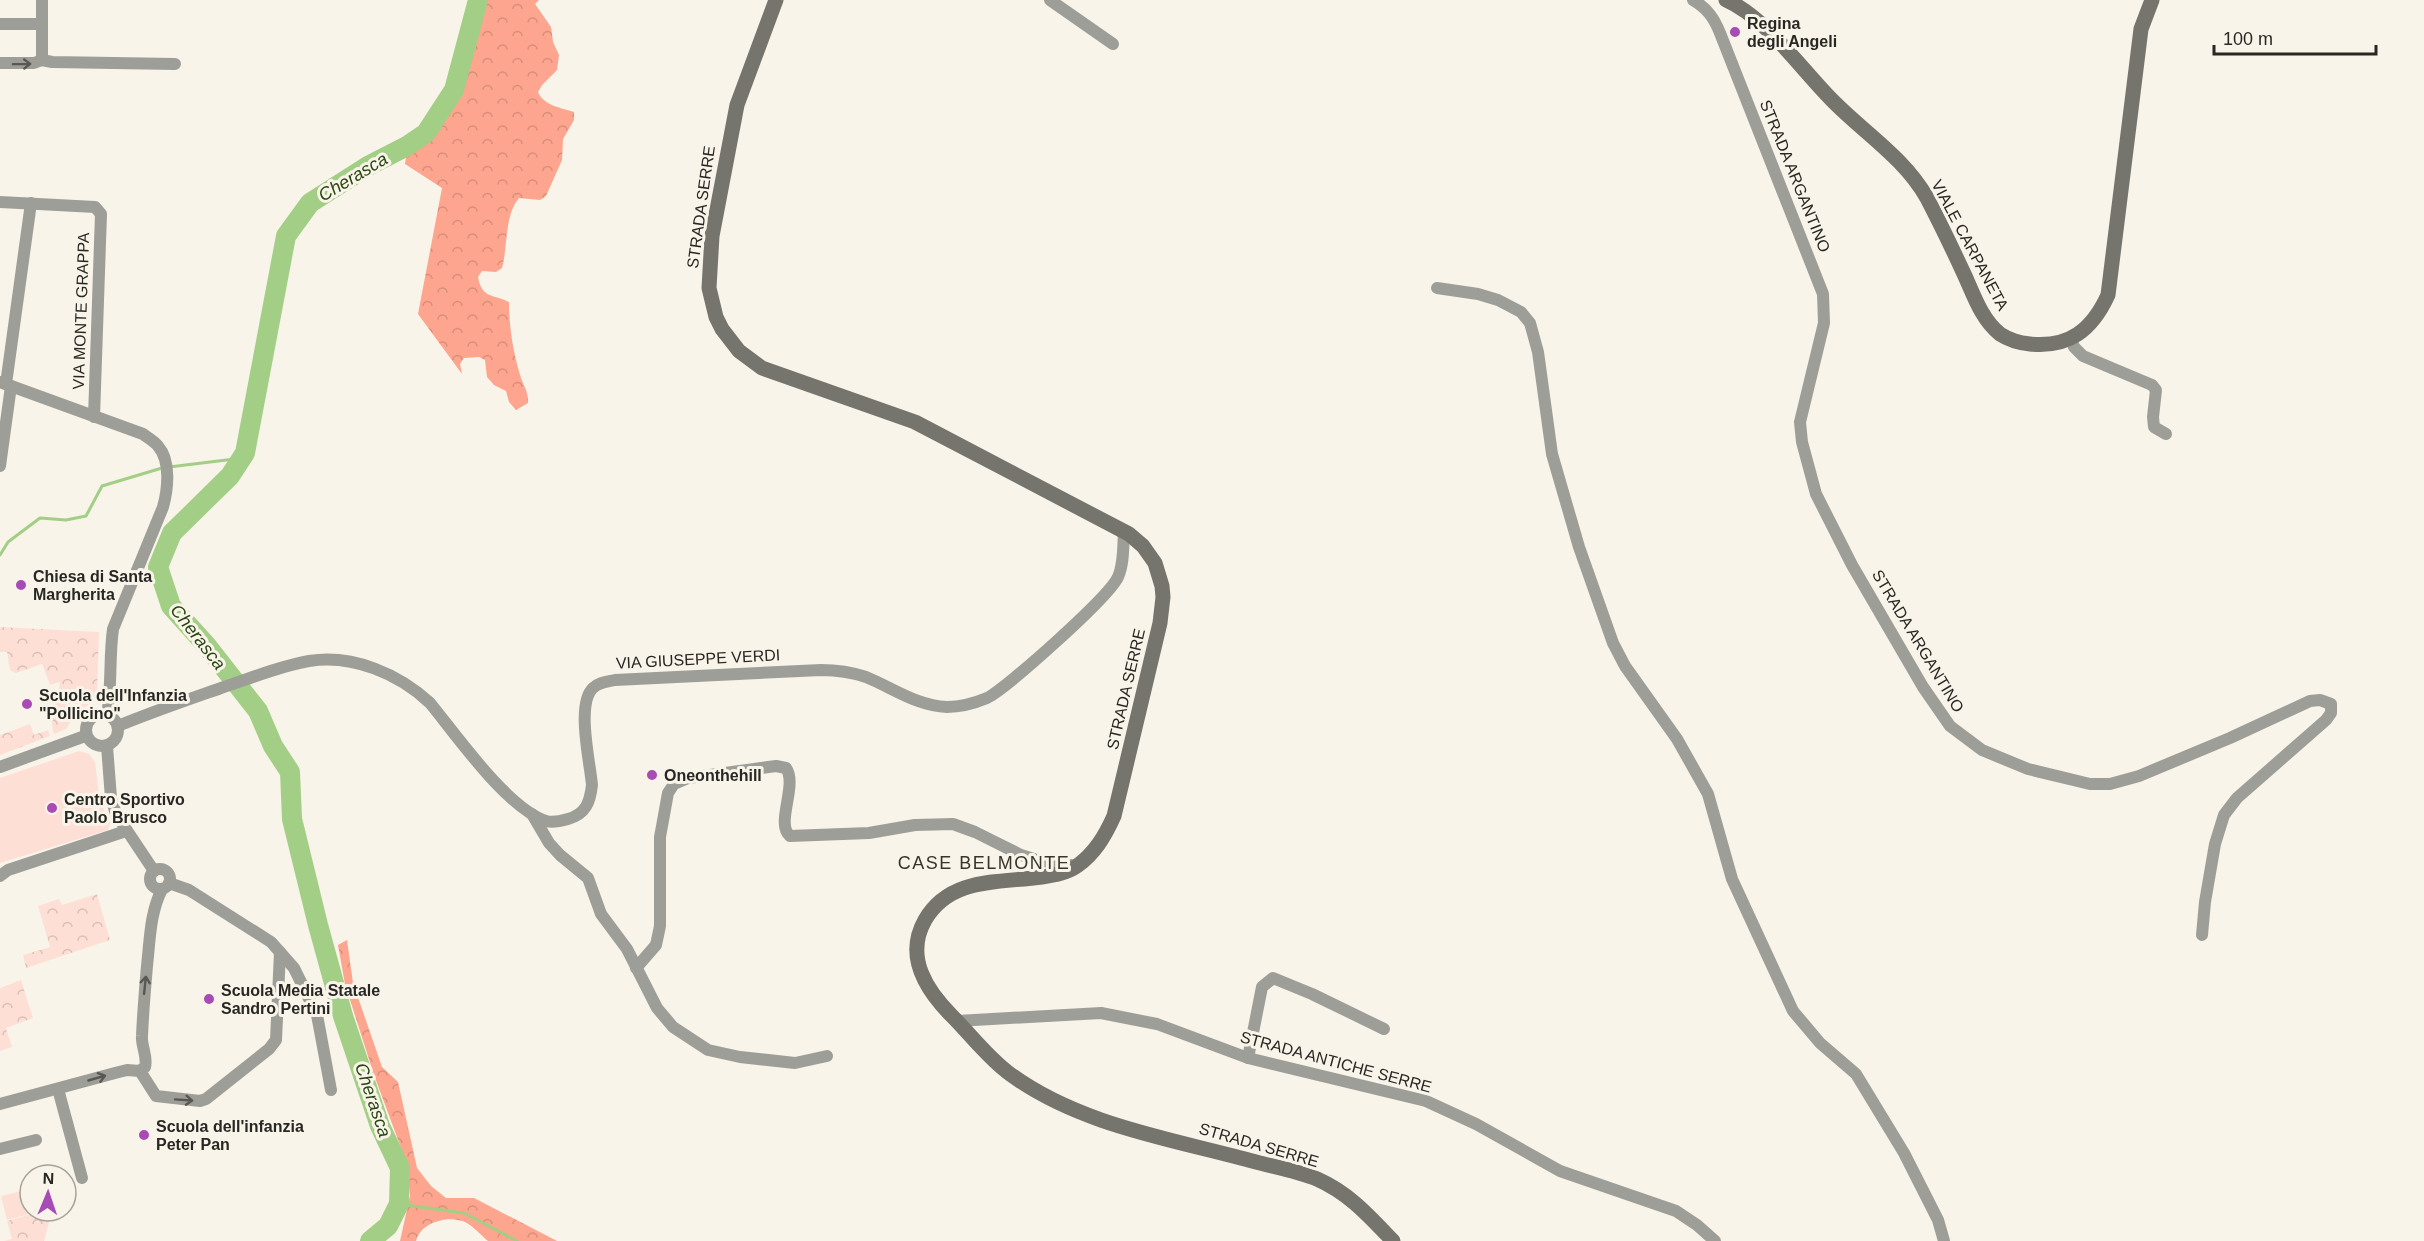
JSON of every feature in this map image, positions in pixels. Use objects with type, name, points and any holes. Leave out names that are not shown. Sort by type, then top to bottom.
[{"type":"main road","name":"STRADA SERRE","points":[[776,0],[736,105],[714,225],[709,288],[716,317],[722,329],[739,351],[762,368],[915,422],[1124,532],[1143,546],[1155,562],[1162,586],[1162,612],[1114,816],[1102,841],[1077,866],[1053,875],[976,884],[955,890],[937,904],[924,922],[918,943],[918,965],[926,986],[1009,1073],[1036,1090],[1099,1121],[1316,1178],[1349,1196],[1394,1241]]},
{"type":"main road","name":"VIALE CARPANETA","points":[[1726,0],[1757,20],[1835,104],[1908,171],[1926,196],[1983,315],[2000,334],[2019,343],[2048,346],[2072,338],[2086,328],[2096,318],[2108,295],[2141,29],[2152,0]]},
{"type":"street","points":[[42,0],[42,60]]},
{"type":"street","points":[[1050,0],[1113,44]]},
{"type":"street","name":"STRADA ARGANTINO","points":[[1693,0],[1704,6],[1720,33],[1823,294],[1824,323],[1800,422],[1802,442],[1816,494],[1858,575],[1923,687],[1950,726],[1982,750],[2028,769],[2090,784],[2110,784],[2139,776],[2310,701],[2320,700],[2331,704],[2331,713],[2326,720],[2237,798],[2224,814],[2215,844],[2202,935]]},
{"type":"street","points":[[0,24],[42,24]]},
{"type":"street","points":[[0,63],[34,63],[42,60],[175,64]]},
{"type":"street","points":[[0,202],[31,203],[6,384],[0,466]]},
{"type":"street","name":"VIA MONTE GRAPPA","points":[[31,203],[95,207],[101,214],[94,417]]},
{"type":"street","points":[[1437,288],[1478,294],[1498,300],[1521,312],[1530,323],[1538,352],[1552,454],[1579,547],[1616,650],[1677,739],[1708,794],[1732,879],[1793,1011],[1820,1043],[1856,1074],[1904,1153],[1938,1220],[1944,1241]]},
{"type":"street","points":[[2072,338],[2074,347],[2083,356],[2152,385],[2156,390],[2152,417],[2154,427],[2166,434]]},
{"type":"street","points":[[6,384],[143,434],[159,446],[165,467],[167,493],[113,629],[111,692],[107,715]]},
{"type":"street","name":"VIA GIUSEPPE VERDI","points":[[118,726],[257,676],[316,661],[354,663],[387,673],[417,691],[517,804],[547,821],[556,822],[579,815],[587,807],[592,785],[585,704],[593,688],[601,683],[615,680],[820,669],[865,677],[913,700],[931,705],[958,706],[986,698],[1014,678],[1095,605],[1114,584],[1121,567],[1124,532]]},
{"type":"street","points":[[85,736],[97,746],[107,746],[115,740],[118,726],[107,715]]},
{"type":"street","points":[[85,736],[86,725],[92,717],[107,715]]},
{"type":"street","points":[[0,767],[85,736]]},
{"type":"street","points":[[107,746],[111,798],[116,814],[154,871],[166,872],[169,877],[155,903],[150,930],[142,1043],[146,1063],[140,1071]]},
{"type":"street","points":[[636,968],[656,945],[660,926],[662,823],[668,793],[680,780],[783,767],[788,771],[790,777],[785,828],[790,836],[869,833],[915,825],[953,824],[975,832],[1021,855],[1037,860],[1077,866]]},
{"type":"street","points":[[532,814],[554,849],[588,878],[601,914],[627,949],[657,1008],[673,1027],[708,1050],[740,1057],[795,1063],[827,1056]]},
{"type":"street","points":[[0,876],[8,870],[126,831]]},
{"type":"street","points":[[165,886],[189,890],[217,906],[271,942],[294,968],[317,1015],[331,1090]]},
{"type":"street","points":[[140,1071],[156,1096],[200,1101],[206,1099],[263,1054],[276,1040],[280,952]]},
{"type":"street","points":[[1248,1058],[1262,987],[1273,978],[1384,1029]]},
{"type":"street","name":"STRADA ANTICHE SERRE","points":[[957,1021],[1101,1013],[1157,1024],[1248,1058],[1426,1101],[1560,1170],[1676,1211],[1715,1241]]},
{"type":"street","points":[[0,1104],[127,1070],[140,1071]]},
{"type":"street","points":[[58,1089],[82,1178]]},
{"type":"street","points":[[0,1149],[36,1140]]},
{"type":"green space","points":[[485,0],[539,0],[535,4],[551,27],[553,42],[559,55],[557,70],[538,92],[548,103],[574,112],[574,120],[563,139],[562,160],[546,196],[540,200],[519,198],[511,214],[502,268],[496,272],[482,271],[478,277],[485,292],[509,302],[513,348],[528,399],[528,403],[516,410],[509,402],[506,391],[494,385],[487,377],[485,360],[479,357],[464,358],[460,364],[462,374],[418,314],[442,188],[405,164],[407,150],[426,136],[451,101]]},
{"type":"green space","points":[[0,627],[99,632],[97,691],[90,704],[79,710],[66,729],[54,734],[52,727],[60,682],[50,685],[42,664],[16,673],[10,670],[7,652],[0,652]]},
{"type":"green space","points":[[45,630],[78,632],[77,641],[45,639]]},
{"type":"green space","points":[[30,724],[34,735],[48,730],[50,736],[0,755],[0,735]]},
{"type":"green space","name":"Centro Sportivo Paolo Brusco","points":[[79,751],[89,754],[95,762],[100,802],[110,823],[108,830],[0,863],[0,778]]},
{"type":"green space","points":[[97,894],[110,940],[26,968],[23,955],[50,947],[38,906],[59,899],[62,905]]},
{"type":"green space","points":[[347,940],[353,983],[382,1067],[398,1082],[417,1168],[431,1186],[446,1198],[474,1198],[557,1241],[488,1241],[465,1222],[451,1219],[429,1225],[423,1229],[416,1241],[400,1241],[410,1196],[407,1164],[374,1075],[345,984],[338,945]]},
{"type":"green space","points":[[21,980],[33,1018],[6,1028],[12,1047],[0,1051],[0,988]]},
{"type":"green space","points":[[18,1192],[18,1217],[7,1220],[1,1196]]},
{"type":"green space","points":[[18,1218],[18,1223],[49,1223],[44,1241],[4,1241],[12,1239],[7,1221]]},
{"type":"waterway","name":"Cherasca","points":[[370,1241],[388,1226],[399,1204],[400,1168],[380,1126],[343,1016],[292,819],[290,772],[273,746],[258,711],[207,646],[171,606],[158,567],[172,533],[230,476],[245,453],[286,236],[310,203],[426,133],[454,90],[478,0]]},
{"type":"waterway","points":[[169,467],[243,458]]},
{"type":"waterway","points":[[0,555],[8,542],[40,518],[66,520],[86,516],[102,486],[162,468]]},
{"type":"waterway","points":[[399,1204],[464,1213],[517,1241]]},
{"type":"place","name":"Regina degli Angeli","points":[[1735,32]]},
{"type":"place","name":"Chiesa di Santa Margherita","points":[[21,585]]},
{"type":"place","name":"Scuola dell'Infanzia \"Pollicino\"","points":[[27,704]]},
{"type":"place","name":"Oneonthehill","points":[[652,775]]},
{"type":"place","name":"Centro Sportivo Paolo Brusco","points":[[52,808]]},
{"type":"place","name":"Scuola Media Statale Sandro Pertini","points":[[209,999]]},
{"type":"place","name":"Scuola dell'infanzia Peter Pan","points":[[144,1135]]},
{"type":"district","name":"CASE BELMONTE","points":[[984,863]]}]
